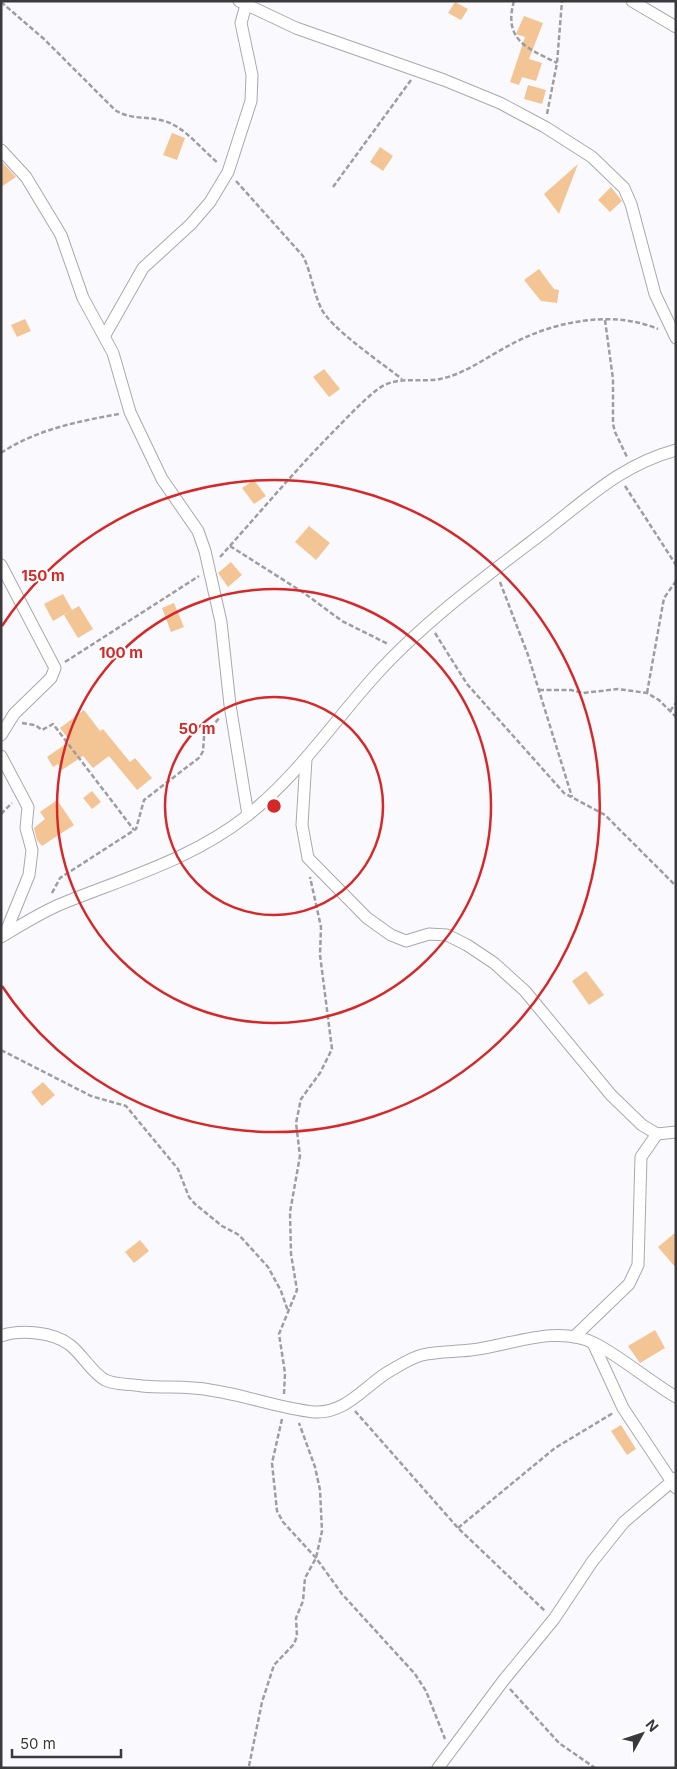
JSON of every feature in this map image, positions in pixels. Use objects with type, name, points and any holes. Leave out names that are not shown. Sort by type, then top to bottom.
[{"type":"street","points":[[632,1],[676,27]]},
{"type":"street","points":[[105,336],[143,268],[191,224],[210,202],[228,172],[251,101],[252,75],[242,22],[243,3],[327,40],[476,93],[545,127],[592,157],[624,188],[631,204],[655,294],[675,337]]},
{"type":"street","points":[[1,150],[26,177],[61,235],[77,283],[113,353],[130,412],[162,479],[198,531],[205,551],[221,622],[230,705],[248,815]]},
{"type":"street","points":[[3,935],[59,905],[198,848],[248,815],[306,758],[375,676],[430,625],[496,569],[618,474],[631,466],[676,450]]},
{"type":"street","points":[[1,565],[55,668],[51,678],[13,718],[1,735]]},
{"type":"street","points":[[1,756],[28,806],[26,828],[32,850],[29,875],[3,935]]},
{"type":"street","points":[[306,758],[302,825],[308,858],[367,918],[391,936],[406,941],[429,934],[447,935],[467,945],[494,963],[524,991],[611,1095],[642,1125],[658,1134],[676,1132]]},
{"type":"street","points":[[574,1337],[629,1284],[638,1265],[641,1157],[658,1134]]},
{"type":"street","points":[[1,1336],[11,1332],[29,1333],[50,1336],[70,1344],[104,1380],[208,1390],[290,1409],[329,1412],[347,1402],[382,1376],[420,1356],[441,1351],[471,1350],[548,1337],[574,1337],[593,1343],[676,1397]]},
{"type":"street","points":[[438,1768],[503,1681],[554,1619],[592,1562],[624,1522],[674,1483],[623,1408],[593,1343]]},
{"type":"path","points":[[514,1],[511,22],[517,38],[524,46],[557,64]]},
{"type":"path","points":[[545,127],[557,64],[562,1]]},
{"type":"path","points":[[1,2],[44,39],[115,110],[125,116],[163,120],[180,127],[194,143],[228,172],[303,256],[310,269],[321,309],[334,324],[404,380]]},
{"type":"path","points":[[333,188],[418,71]]},
{"type":"path","points":[[55,668],[138,618],[208,570],[297,469],[363,400],[381,387],[404,380],[440,379],[485,360],[535,331],[574,322],[605,320],[648,325],[675,337]]},
{"type":"path","points":[[605,320],[613,379],[613,424],[631,466]]},
{"type":"path","points":[[1,453],[21,440],[94,418],[130,412]]},
{"type":"path","points":[[618,474],[636,507],[676,565]]},
{"type":"path","points":[[230,546],[304,593],[342,620],[401,651]]},
{"type":"path","points":[[496,569],[539,690],[573,799]]},
{"type":"path","points":[[647,693],[664,598],[676,581]]},
{"type":"path","points":[[430,625],[467,684],[564,793],[605,815],[676,886]]},
{"type":"path","points":[[539,690],[571,690],[583,693],[618,689],[647,693],[659,700],[676,716]]},
{"type":"path","points":[[670,711],[676,703]]},
{"type":"path","points":[[49,898],[60,878],[134,830],[140,822],[144,800],[200,757],[203,751],[204,736],[230,705]]},
{"type":"path","points":[[13,718],[26,726],[35,725],[42,730],[53,724],[134,830]]},
{"type":"path","points":[[249,1766],[262,1702],[272,1668],[294,1644],[297,1636],[296,1618],[303,1601],[305,1578],[316,1558],[322,1531],[320,1490],[315,1468],[290,1409],[278,1334],[297,1290],[291,1254],[290,1212],[300,1156],[296,1123],[305,1091],[320,1073],[332,1049],[320,955],[321,927],[311,886],[308,858]]},
{"type":"path","points":[[1,1050],[91,1096],[126,1106],[178,1169],[189,1197],[195,1204],[222,1226],[240,1234],[268,1267],[281,1290],[288,1312]]},
{"type":"path","points":[[347,1402],[458,1528],[530,1599],[554,1619]]},
{"type":"path","points":[[458,1528],[556,1448],[623,1408]]},
{"type":"path","points":[[290,1409],[272,1463],[277,1511],[283,1522],[316,1558],[342,1594],[415,1674],[426,1691],[451,1752]]},
{"type":"path","points":[[503,1681],[559,1743],[595,1768]]},
{"type":"building","points":[[455,2],[468,9],[461,20],[448,13]]},
{"type":"building","points":[[524,16],[543,23],[529,59],[542,63],[536,81],[522,77],[519,85],[510,82],[525,37],[516,34]]},
{"type":"building","points":[[528,85],[546,90],[542,104],[524,99]]},
{"type":"building","points":[[172,133],[185,138],[177,160],[163,155]]},
{"type":"building","points":[[380,147],[393,156],[383,171],[370,162]]},
{"type":"building","points":[[1,161],[16,177],[1,187]]},
{"type":"building","points":[[578,164],[560,211],[559,214],[544,194]]},
{"type":"building","points":[[611,187],[622,201],[610,212],[598,200]]},
{"type":"building","points":[[539,269],[554,289],[559,290],[557,303],[541,301],[524,280]]},
{"type":"building","points":[[25,319],[31,331],[17,337],[11,325]]},
{"type":"building","points":[[324,369],[340,389],[329,397],[313,377]]},
{"type":"building","points":[[254,480],[266,496],[254,504],[242,488]]},
{"type":"building","points":[[309,526],[330,543],[316,560],[295,542]]},
{"type":"building","points":[[231,562],[242,575],[228,587],[218,573]]},
{"type":"building","points":[[63,594],[72,610],[53,621],[44,604]]},
{"type":"building","points":[[174,603],[184,627],[171,632],[162,608]]},
{"type":"building","points":[[79,606],[93,629],[78,638],[64,615]]},
{"type":"building","points":[[84,710],[100,731],[103,729],[130,762],[135,758],[152,778],[137,790],[109,756],[93,768],[83,756],[62,770],[58,764],[53,767],[47,757],[70,741],[60,728]]},
{"type":"building","points":[[92,791],[101,802],[92,809],[83,798]]},
{"type":"building","points":[[57,800],[74,825],[42,846],[37,840],[34,828],[45,819],[40,812]]},
{"type":"building","points":[[586,971],[604,995],[589,1005],[572,981]]},
{"type":"building","points":[[43,1082],[55,1095],[42,1106],[31,1092]]},
{"type":"building","points":[[676,1232],[676,1268],[658,1247]]},
{"type":"building","points":[[140,1240],[149,1251],[134,1263],[125,1252]]},
{"type":"building","points":[[655,1330],[665,1348],[640,1363],[628,1346]]},
{"type":"building","points":[[621,1425],[636,1449],[627,1455],[611,1431]]}]
